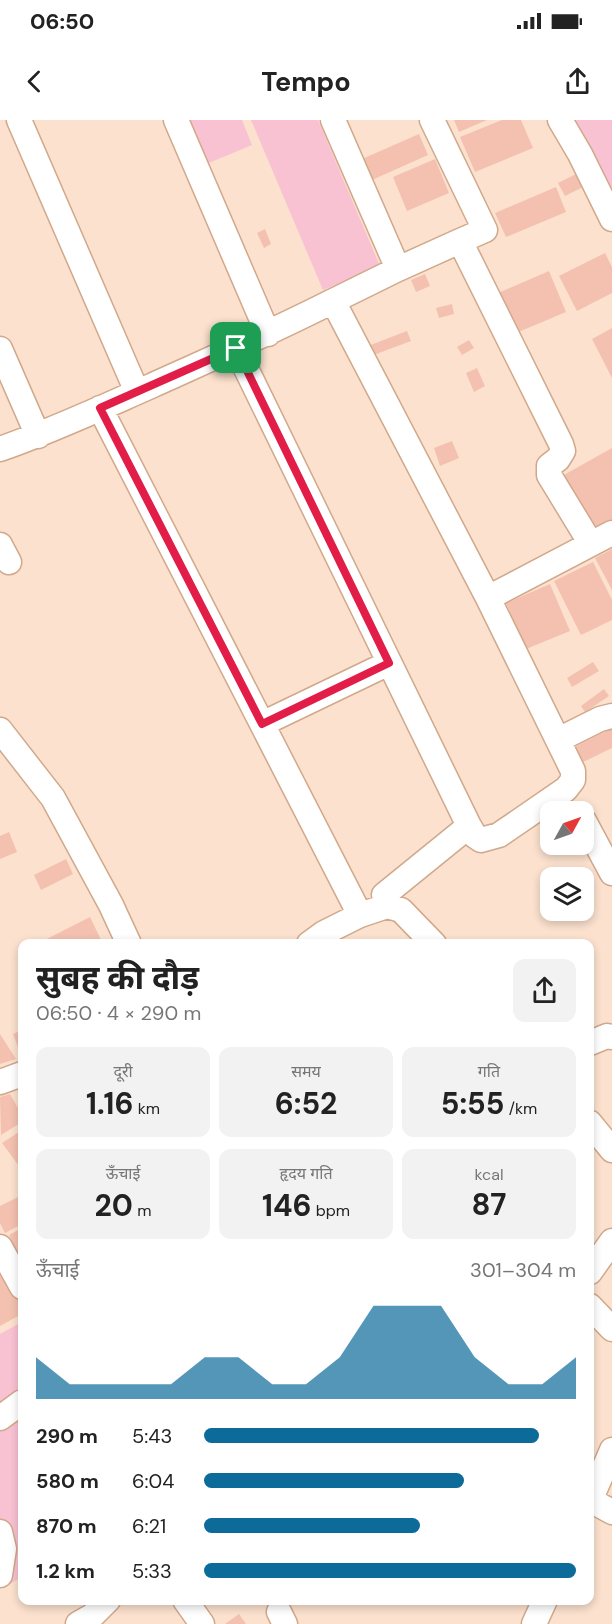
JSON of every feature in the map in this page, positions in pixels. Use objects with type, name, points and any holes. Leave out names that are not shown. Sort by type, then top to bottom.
[{"type":"street","points":[[19,120],[137,392]]},
{"type":"street","points":[[176,120],[268,334]]},
{"type":"street","points":[[333,120],[398,269]]},
{"type":"street","points":[[0,449],[38,436],[268,334],[398,269],[485,230],[432,120]]},
{"type":"street","points":[[560,120],[580,154],[612,219]]},
{"type":"street","points":[[460,241],[561,444],[562,452],[558,459],[549,466],[549,475],[591,544]]},
{"type":"street","points":[[236,348],[469,826],[475,836],[481,840],[492,838],[566,789],[573,780],[573,771],[488,598],[333,301]]},
{"type":"street","points":[[0,350],[38,436]]},
{"type":"street","points":[[100,408],[360,915]]},
{"type":"street","points":[[488,598],[612,533]]},
{"type":"street","points":[[262,724],[389,663]]},
{"type":"street","points":[[558,740],[600,719],[612,716]]},
{"type":"street","points":[[0,730],[54,798],[127,939]]},
{"type":"street","points":[[566,789],[572,801]]},
{"type":"street","points":[[384,895],[469,826]]},
{"type":"street","points":[[594,840],[612,873]]},
{"type":"street","points":[[316,939],[360,915],[387,906],[401,910],[429,939]]},
{"type":"street","points":[[594,1040],[607,1036],[612,1038]]},
{"type":"street","points":[[0,1082],[18,1075]]},
{"type":"street","points":[[594,1128],[612,1150]]},
{"type":"street","points":[[594,1266],[612,1241]]},
{"type":"street","points":[[0,1247],[18,1280]]},
{"type":"street","points":[[594,1310],[612,1329]]},
{"type":"street","points":[[0,1418],[18,1405]]},
{"type":"street","points":[[594,1487],[602,1460]]},
{"type":"street","points":[[594,1502],[612,1512]]},
{"type":"street","points":[[0,1532],[4,1549],[0,1575]]},
{"type":"street","points":[[78,1624],[92,1616],[103,1605]]},
{"type":"street","points":[[189,1605],[202,1624]]},
{"type":"shaded area","points":[[186,120],[242,120],[252,145],[204,165]]},
{"type":"shaded area","points":[[251,120],[318,120],[380,266],[323,290]]},
{"type":"shaded area","points":[[571,120],[612,120],[612,197]]},
{"type":"shaded area","points":[[18,1324],[18,1579],[8,1585],[0,1583],[0,1334]]},
{"type":"building","points":[[454,120],[487,120],[459,132]]},
{"type":"building","points":[[502,120],[521,120],[533,148],[475,172],[460,137]]},
{"type":"building","points":[[419,134],[428,155],[372,180],[362,159]]},
{"type":"building","points":[[435,159],[449,193],[407,211],[393,177]]},
{"type":"building","points":[[582,171],[589,184],[565,196],[558,183]]},
{"type":"building","points":[[556,187],[566,212],[506,237],[495,213]]},
{"type":"building","points":[[265,229],[271,244],[264,248],[257,233]]},
{"type":"building","points":[[605,253],[612,267],[612,293],[577,311],[559,276]]},
{"type":"building","points":[[549,271],[566,312],[516,333],[498,293]]},
{"type":"building","points":[[425,274],[430,286],[416,292],[411,280]]},
{"type":"building","points":[[452,304],[454,314],[439,318],[436,308]]},
{"type":"building","points":[[612,328],[612,378],[592,339]]},
{"type":"building","points":[[407,331],[411,341],[371,356],[368,346]]},
{"type":"building","points":[[469,340],[474,348],[462,355],[457,347]]},
{"type":"building","points":[[477,368],[485,386],[474,392],[466,373]]},
{"type":"building","points":[[452,441],[459,458],[440,466],[434,448]]},
{"type":"building","points":[[612,448],[612,526],[595,536],[562,476]]},
{"type":"building","points":[[612,549],[612,590],[595,558]]},
{"type":"building","points":[[593,562],[612,600],[612,620],[581,635],[554,581]]},
{"type":"building","points":[[550,584],[570,631],[526,649],[506,603]]},
{"type":"building","points":[[593,662],[599,671],[572,687],[567,678]]},
{"type":"building","points":[[604,689],[609,696],[585,712],[581,706]]},
{"type":"building","points":[[612,728],[612,748],[581,763],[573,748]]},
{"type":"building","points":[[9,832],[17,852],[0,859],[0,836]]},
{"type":"building","points":[[66,859],[73,874],[41,890],[34,875]]},
{"type":"building","points":[[90,917],[101,939],[47,939]]},
{"type":"building","points":[[18,1032],[18,1047],[13,1034]]},
{"type":"building","points":[[0,1034],[16,1059],[0,1064]]},
{"type":"building","points":[[10,1094],[18,1108],[18,1124],[1,1135],[0,1097]]},
{"type":"building","points":[[18,1133],[18,1165],[2,1143]]},
{"type":"building","points":[[18,1197],[18,1226],[5,1233],[0,1223],[0,1206]]},
{"type":"building","points":[[18,1230],[17,1252],[9,1235]]},
{"type":"building","points":[[5,1272],[18,1296],[18,1316],[0,1326],[0,1275]]},
{"type":"building","points":[[239,1614],[246,1624],[225,1624]]},
{"type":"route","points":[[236,348],[389,663],[262,724],[100,408],[236,348]]}]
